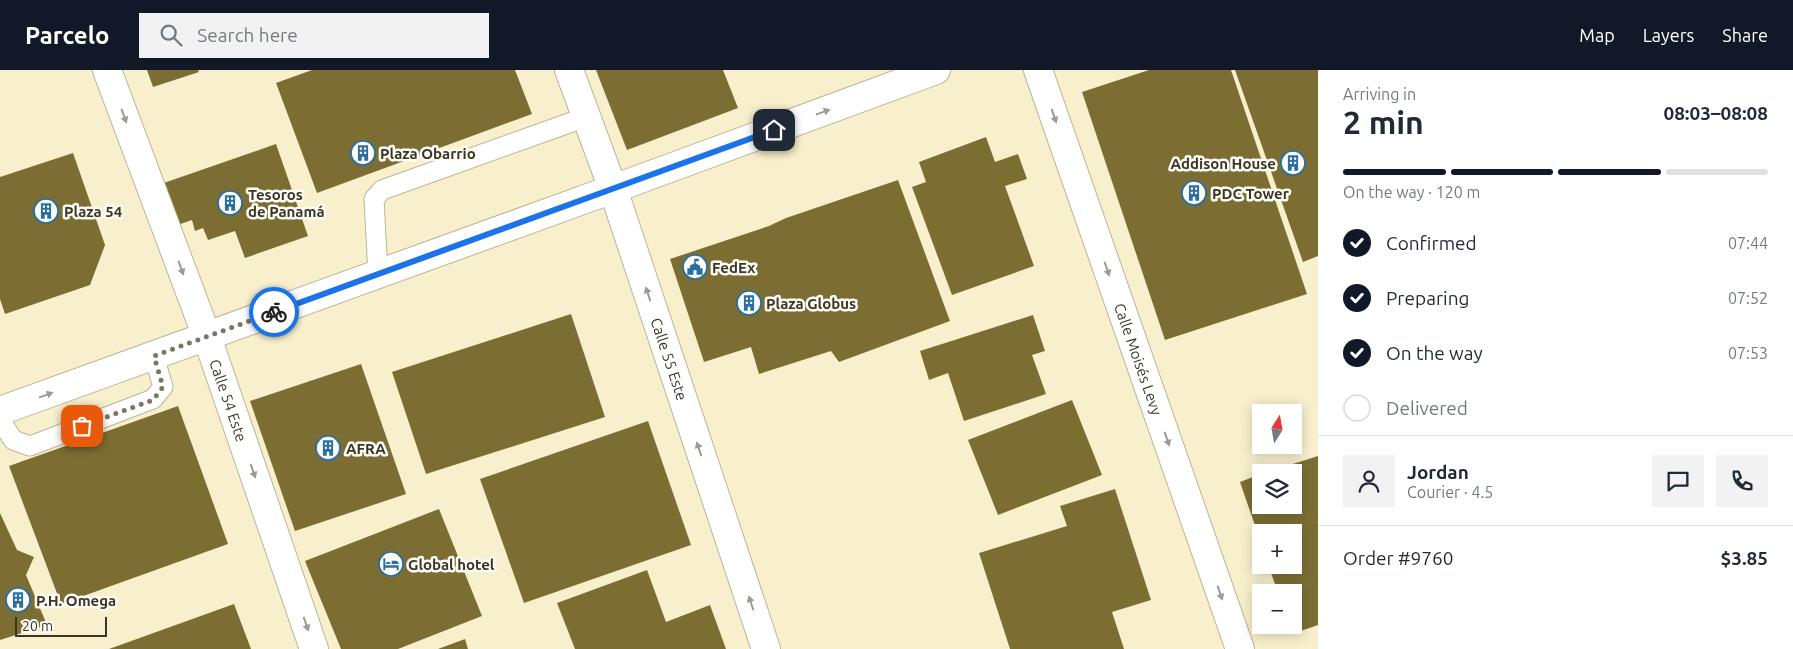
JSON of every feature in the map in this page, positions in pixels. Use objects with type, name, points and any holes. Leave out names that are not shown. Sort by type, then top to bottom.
[{"type":"street","name":"Calle 54 Este","points":[[107,70],[207,337],[314,649]]},
{"type":"street","name":"Calle 55 Este","points":[[569,70],[613,189],[766,649]]},
{"type":"street","points":[[0,411],[936,70]]},
{"type":"street","name":"Calle Moisés Levy","points":[[1038,70],[1240,649]]},
{"type":"lane","points":[[378,274],[374,199],[382,190],[586,117]]},
{"type":"lane","points":[[0,419],[13,440],[30,446],[153,400],[163,387],[154,356]]},
{"type":"building","points":[[147,70],[198,70],[199,72],[153,87]]},
{"type":"building","name":"Plaza Obarrio","points":[[312,70],[515,70],[532,114],[317,193],[276,83]]},
{"type":"building","points":[[596,70],[723,70],[738,108],[627,150]]},
{"type":"building","name":"PDC Tower","points":[[1149,70],[1231,70],[1307,294],[1165,340],[1082,92]]},
{"type":"building","name":"Addison House","points":[[1235,70],[1318,70],[1318,256],[1303,262]]},
{"type":"building","points":[[986,137],[995,162],[1018,154],[1027,179],[1005,186],[1034,266],[952,295],[912,187],[926,182],[919,162]]},
{"type":"building","name":"Tesoros de Panamá","points":[[276,144],[308,236],[245,258],[235,231],[208,240],[203,228],[195,231],[192,220],[172,227],[158,185]]},
{"type":"building","name":"Plaza 54","points":[[73,153],[105,245],[90,285],[5,314],[0,299],[0,177]]},
{"type":"building","points":[[898,180],[950,321],[839,362],[831,351],[759,374],[751,347],[704,362],[670,259]]},
{"type":"building","points":[[571,314],[605,417],[426,474],[392,372]]},
{"type":"building","points":[[1033,315],[1045,351],[1032,355],[1046,394],[964,421],[948,373],[929,380],[920,351]]},
{"type":"building","name":"AFRA","points":[[361,364],[406,494],[295,531],[250,401]]},
{"type":"building","points":[[1072,400],[1102,475],[998,515],[968,440]]},
{"type":"building","points":[[178,406],[228,544],[61,604],[9,466]]},
{"type":"building","points":[[648,421],[691,545],[524,603],[480,479]]},
{"type":"building","points":[[1318,456],[1318,625],[1302,631],[1302,584],[1275,584],[1271,574],[1302,574],[1302,524],[1254,524],[1240,482],[1252,477],[1252,514],[1302,514],[1302,464],[1293,464]]},
{"type":"building","points":[[1115,489],[1151,600],[1112,612],[1124,649],[1010,649],[979,553],[1067,526],[1060,506]]},
{"type":"building","points":[[439,509],[482,616],[398,649],[341,649],[305,561]]},
{"type":"building","name":"P.H. Omega","points":[[0,513],[17,550],[34,557],[26,575],[47,625],[0,640]]},
{"type":"building","points":[[647,570],[666,622],[710,605],[726,649],[575,649],[557,603]]},
{"type":"building","points":[[234,604],[251,649],[109,649]]},
{"type":"building","points":[[465,639],[468,649],[438,649]]},
{"type":"way so far","points":[[82,426],[153,400],[163,387],[154,356],[274,312]]},
{"type":"place","name":"Plaza Obarrio","points":[[363,153]]},
{"type":"place","name":"Addison House","points":[[1293,163]]},
{"type":"place","name":"PDC Tower","points":[[1194,193]]},
{"type":"place","name":"Tesoros de Panamá","points":[[230,203]]},
{"type":"place","name":"Plaza 54","points":[[46,211]]},
{"type":"place","name":"FedEx","points":[[695,267]]},
{"type":"place","name":"Plaza Globus","points":[[749,303]]},
{"type":"place","name":"AFRA","points":[[328,448]]},
{"type":"place","name":"Global hotel","points":[[391,564]]},
{"type":"place","name":"P.H. Omega","points":[[18,600]]},
{"type":"route","points":[[274,312],[774,130]]}]
